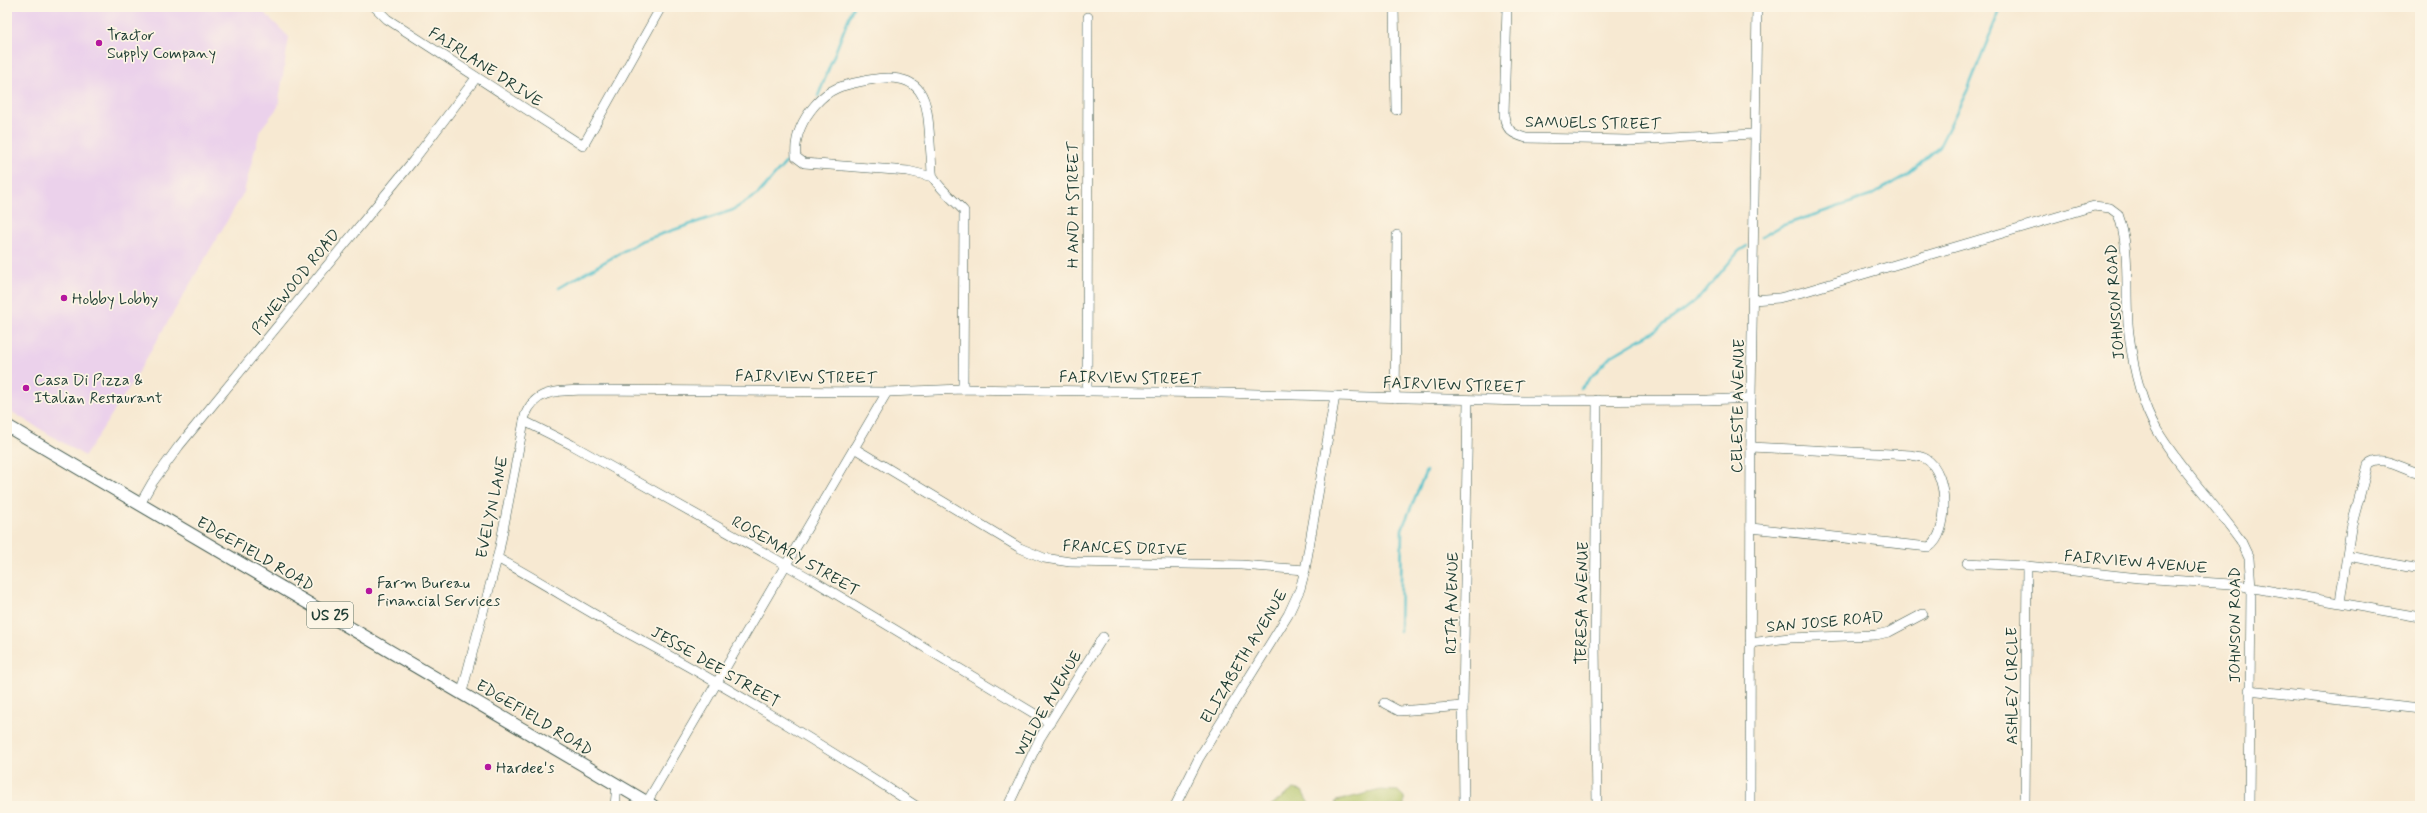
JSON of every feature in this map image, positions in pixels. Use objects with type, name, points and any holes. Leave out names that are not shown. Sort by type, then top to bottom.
[{"type":"main road","name":"EDGEFIELD ROAD","points":[[7,426],[462,692],[650,804]]},
{"type":"street","name":"FAIRLANE DRIVE","points":[[375,7],[387,19],[583,146],[661,7]]},
{"type":"street","points":[[1394,7],[1396,110]]},
{"type":"street","name":"SAMUELS STREET","points":[[1506,7],[1504,115],[1506,127],[1513,134],[1526,138],[1629,140],[1754,134]]},
{"type":"street","name":"CELESTE AVENUE","points":[[1750,806],[1751,398],[1754,300],[1754,134],[1757,7]]},
{"type":"street","name":"H AND H STREET","points":[[1088,18],[1088,392]]},
{"type":"street","name":"PINEWOOD ROAD","points":[[140,504],[152,483],[179,446],[413,161],[476,78]]},
{"type":"street","points":[[933,177],[926,107],[923,95],[917,86],[908,80],[882,78],[843,85],[826,92],[803,119],[795,147],[796,157],[804,163],[908,171],[933,177],[964,211],[963,389]]},
{"type":"street","name":"JOHNSON ROAD","points":[[1754,300],[1779,298],[1803,292],[2088,207],[2102,205],[2118,214],[2124,235],[2129,333],[2135,371],[2145,404],[2156,429],[2247,551],[2251,565],[2249,690],[2250,806]]},
{"type":"street","points":[[1395,398],[1397,235]]},
{"type":"street","name":"FAIRVIEW STREET","points":[[524,421],[527,410],[535,399],[554,391],[887,392],[963,389],[1468,400],[1708,400],[1751,398]]},
{"type":"street","points":[[650,804],[717,684],[887,392]]},
{"type":"street","name":"ELIZABETH AVENUE","points":[[1176,806],[1199,758],[1288,615],[1300,589],[1305,570],[1335,396]]},
{"type":"street","name":"RITA AVENUE","points":[[1464,806],[1463,706],[1468,400]]},
{"type":"street","name":"TERESA AVENUE","points":[[1597,400],[1595,644],[1597,806]]},
{"type":"street","name":"EVELYN LANE","points":[[462,692],[497,558],[524,421]]},
{"type":"street","name":"ROSEMARY STREET","points":[[524,421],[572,445],[786,565],[1050,722]]},
{"type":"street","points":[[1751,447],[1910,455],[1926,459],[1937,472],[1944,496],[1942,527],[1935,543],[1929,547],[1751,528]]},
{"type":"street","name":"FRANCES DRIVE","points":[[854,448],[1020,548],[1044,558],[1070,562],[1241,565],[1305,570]]},
{"type":"street","points":[[2340,602],[2346,556],[2355,508],[2368,465],[2372,462],[2383,461],[2420,473]]},
{"type":"street","points":[[2346,556],[2420,569]]},
{"type":"street","name":"JESSE DEE STREET","points":[[497,558],[614,625],[665,652],[828,749],[916,806]]},
{"type":"street","name":"FAIRVIEW AVENUE","points":[[1967,563],[2027,566],[2251,588],[2340,602],[2420,617]]},
{"type":"street","name":"ASHLEY CIRCLE","points":[[2025,806],[2027,566]]},
{"type":"street","name":"SAN JOSE ROAD","points":[[1750,643],[1789,638],[1876,635],[1889,632],[1923,614]]},
{"type":"street","name":"WILDE AVENUE","points":[[1008,806],[1040,738],[1103,637]]},
{"type":"street","points":[[2249,690],[2420,709]]},
{"type":"street","points":[[1384,703],[1399,711],[1463,706]]},
{"type":"street","points":[[615,806],[617,784]]},
{"type":"shaded area","points":[[7,7],[258,7],[289,37],[278,107],[260,130],[244,192],[132,383],[85,456],[7,409]]},
{"type":"green space","points":[[1294,789],[1302,791],[1310,806],[1270,806]]},
{"type":"green space","points":[[1381,790],[1398,791],[1404,797],[1404,806],[1335,806],[1336,801]]},
{"type":"waterway","points":[[818,96],[853,7]]},
{"type":"waterway","points":[[1762,237],[1781,226],[1870,196],[1908,174],[1939,147],[1968,89],[2001,7]]},
{"type":"waterway","points":[[559,288],[641,241],[733,210],[758,194],[789,159],[793,152]]},
{"type":"waterway","points":[[1581,388],[1610,357],[1658,329],[1700,297],[1739,251],[1747,246]]},
{"type":"waterway","points":[[1400,631],[1402,529],[1426,471]]},
{"type":"place","name":"Tractor Supply Company","points":[[99,43]]},
{"type":"place","name":"Hobby Lobby","points":[[64,298]]},
{"type":"place","name":"Casa Di Pizza & Italian Restaurant","points":[[26,388]]},
{"type":"place","name":"Farm Bureau Financial Services","points":[[369,591]]},
{"type":"place","name":"Hardee's","points":[[488,767]]}]
